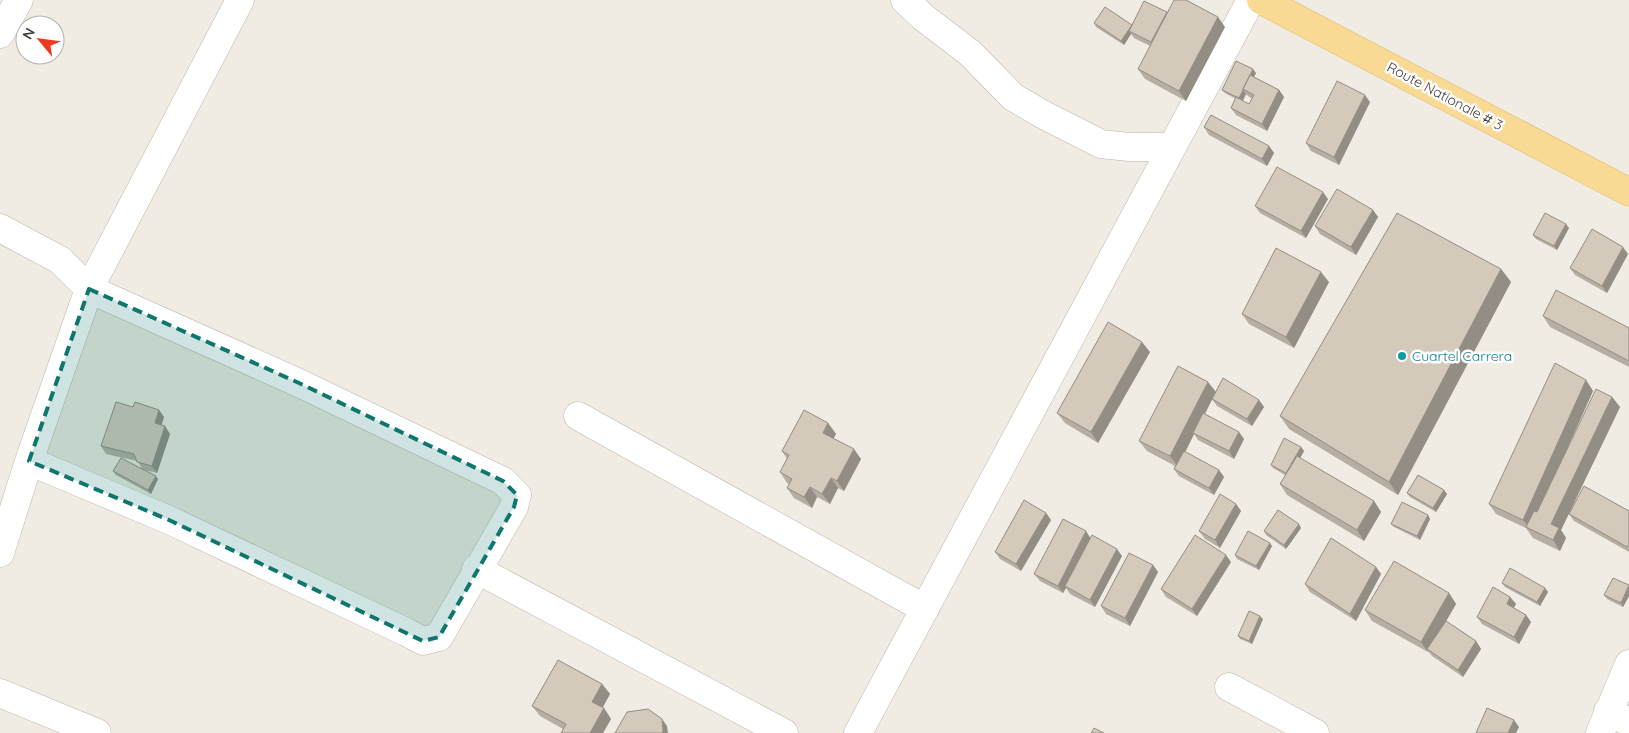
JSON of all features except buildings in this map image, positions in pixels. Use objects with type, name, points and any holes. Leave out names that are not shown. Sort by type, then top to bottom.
[{"type":"main road","name":"Route Nationale # 3","points":[[1260,0],[1629,192]]},
{"type":"street","points":[[0,34],[19,0]]},
{"type":"street","points":[[0,553],[29,461],[89,290],[240,0]]},
{"type":"street","points":[[905,0],[923,17],[970,53],[1013,97],[1042,114],[1101,144],[1128,147],[1172,147]]},
{"type":"street","points":[[863,731],[925,609],[1251,0]]},
{"type":"street","points":[[0,228],[60,260],[89,290],[299,383],[503,482],[517,495],[514,507],[438,636],[423,641],[169,520],[29,461]]},
{"type":"street","points":[[578,416],[925,609]]},
{"type":"street","points":[[476,569],[784,733]]},
{"type":"street","points":[[1612,722],[1629,664]]},
{"type":"street","points":[[1229,687],[1315,733]]},
{"type":"street","points":[[0,693],[97,733]]},
{"type":"highlighted area","points":[[89,289],[299,383],[503,481],[517,495],[514,507],[439,637],[423,641],[169,520],[29,461]]},
{"type":"place","name":"Cuartel Carrera","points":[[1402,356]]}]
